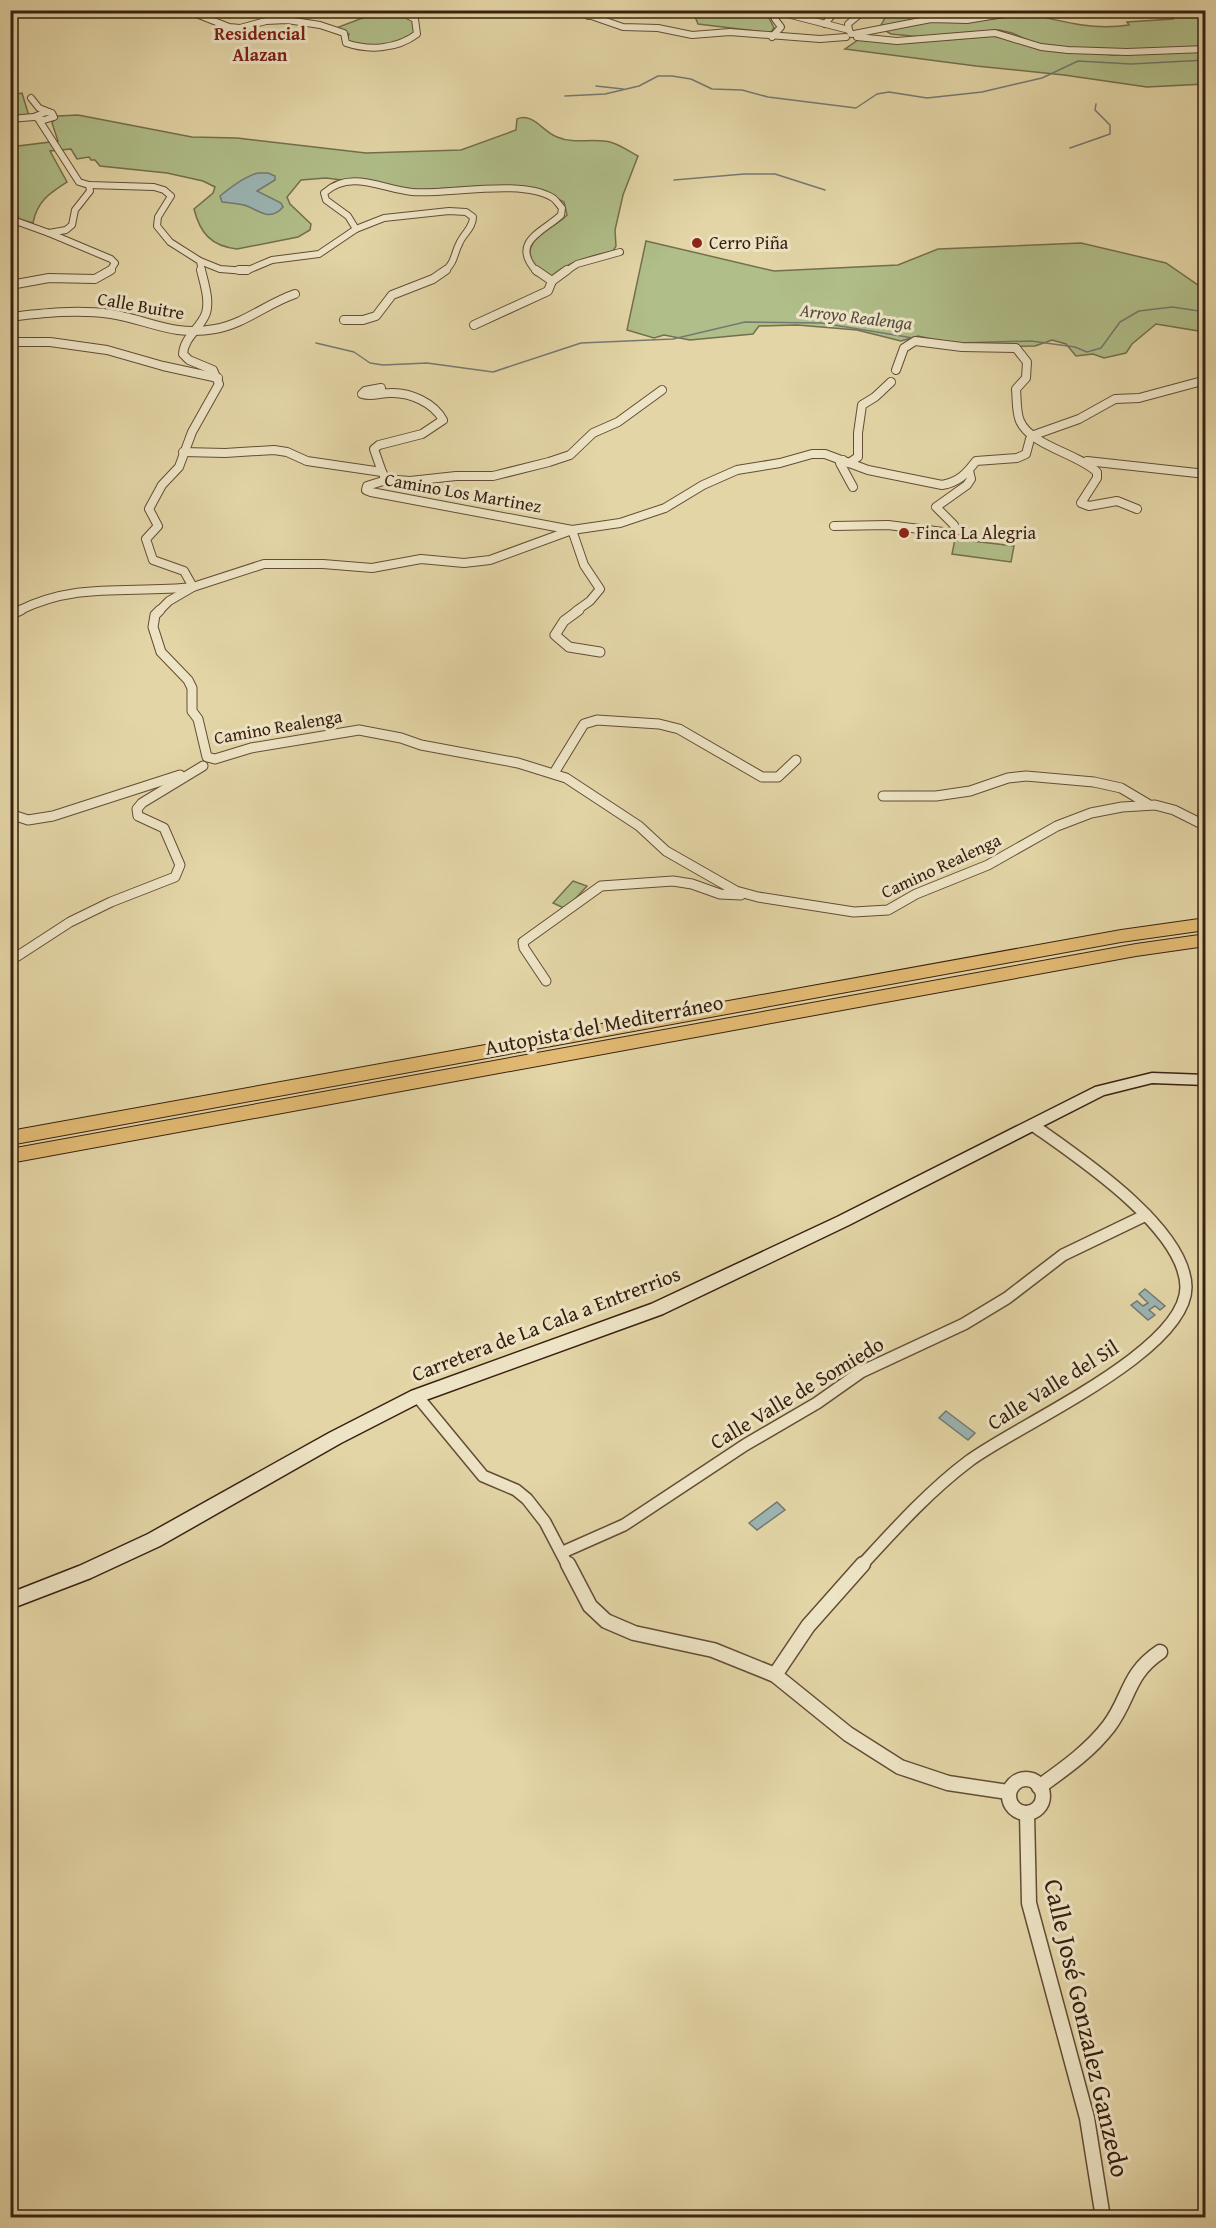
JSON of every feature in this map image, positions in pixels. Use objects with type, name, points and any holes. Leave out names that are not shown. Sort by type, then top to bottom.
[{"type":"highway","name":"Autopista del Mediterráneo","points":[[13,1137],[1121,936],[1206,924]]},
{"type":"highway","name":"Autopista del Mediterráneo","points":[[10,1156],[1113,954],[1206,940]]},
{"type":"street","points":[[186,10],[231,28],[248,27],[263,21],[279,19],[333,28],[344,33],[346,44],[360,47],[395,44],[417,34],[416,19],[397,10]]},
{"type":"street","points":[[574,10],[623,27],[658,28],[681,33],[730,32],[820,39],[936,19],[967,20],[1026,10]]},
{"type":"street","points":[[588,16],[604,10]]},
{"type":"street","points":[[825,24],[836,10]]},
{"type":"street","points":[[851,34],[848,24],[865,10]]},
{"type":"street","points":[[1121,10],[1143,10]]},
{"type":"street","points":[[936,19],[938,12]]},
{"type":"street","points":[[788,14],[795,16],[793,17],[796,19],[807,19],[851,34],[897,41],[995,33],[1044,47],[1092,52],[1126,53],[1206,49]]},
{"type":"street","points":[[772,37],[781,27],[775,19]]},
{"type":"street","points":[[50,116],[31,98],[37,117],[76,180],[89,185],[154,187],[168,192],[171,199],[159,214],[157,226],[170,242],[200,261],[220,268],[246,271],[272,260],[319,254],[356,229],[391,216],[435,211],[461,211],[470,214],[474,221],[461,237],[455,260],[446,271],[433,279],[392,295],[376,316],[363,320],[344,320]]},
{"type":"street","points":[[10,119],[50,116]]},
{"type":"street","points":[[48,134],[50,116]]},
{"type":"street","points":[[356,229],[348,216],[326,200],[324,193],[330,188],[358,181],[414,192],[474,188],[542,194],[557,201],[562,212],[557,219],[534,234],[528,243],[526,252],[531,266],[552,281]]},
{"type":"street","points":[[49,233],[70,227],[75,210],[90,191],[89,185]]},
{"type":"street","points":[[10,219],[49,233],[75,246],[110,256],[115,263],[105,275],[91,279],[39,279],[16,284]]},
{"type":"street","points":[[474,325],[541,297],[548,291],[552,281],[577,264],[620,252]]},
{"type":"street","points":[[10,615],[51,597],[73,592],[174,590],[193,587],[184,571],[153,560],[146,539],[158,526],[148,509],[162,485],[179,467],[183,452],[204,407],[219,384],[213,370],[189,360],[183,354],[183,347],[206,313],[207,305],[200,261]]},
{"type":"street","name":"Calle Buitre","points":[[10,318],[58,312],[92,312],[123,317],[164,329],[223,327],[295,294]]},
{"type":"street","points":[[896,370],[904,345],[915,340],[962,347],[1016,348],[1027,362],[1026,378],[1016,389],[1020,421],[1034,435],[1086,461],[1097,472],[1097,478],[1081,503],[1089,506],[1117,501],[1137,509]]},
{"type":"street","points":[[10,342],[50,342],[107,350],[163,366],[218,378]]},
{"type":"street","points":[[1034,435],[1079,419],[1105,402],[1114,399],[1139,398],[1206,380]]},
{"type":"street","points":[[853,486],[840,463],[858,457],[858,433],[862,405],[875,397],[891,382]]},
{"type":"street","points":[[381,388],[365,391],[362,394],[369,396],[393,393],[406,396],[434,408],[441,414],[443,420],[439,425],[427,431],[379,445],[374,449],[383,476],[410,481],[456,476],[493,476],[549,462],[570,454],[593,433],[632,414],[647,399],[662,390]]},
{"type":"street","name":"Camino Realenga","points":[[1034,435],[1030,439],[1026,454],[1017,458],[975,461],[969,471],[953,483],[942,485],[876,472],[825,454],[812,454],[737,470],[665,508],[620,523],[572,530],[490,560],[476,562],[421,560],[372,568],[323,564],[264,564],[193,587],[170,601],[155,615],[153,627],[161,652],[188,680],[192,688],[192,711],[198,719],[207,757],[215,759],[251,748],[359,730],[401,738],[421,745],[518,763],[554,773],[639,826],[666,851],[745,895],[854,912],[880,912],[897,906],[916,894],[974,871],[1066,822],[1091,813],[1148,804],[1174,810],[1206,826]]},
{"type":"street","name":"Camino Los Martinez","points":[[183,452],[225,453],[274,450],[287,452],[307,461],[383,476]]},
{"type":"street","points":[[1086,461],[1206,474]]},
{"type":"street","points":[[834,526],[888,525],[951,533],[956,531],[954,525],[936,507],[967,485],[971,479],[969,471]]},
{"type":"street","name":"Camino Los Martinez","points":[[383,476],[367,486],[366,490],[408,501],[513,517],[572,530]]},
{"type":"street","points":[[572,530],[584,565],[600,589],[596,597],[558,627],[555,635],[560,643],[574,649],[600,652]]},
{"type":"street","points":[[554,773],[584,724],[597,720],[659,724],[679,729],[762,777],[774,780],[778,779],[796,760]]},
{"type":"street","points":[[10,961],[70,922],[111,902],[175,877],[180,866],[164,828],[138,816],[137,809],[142,803],[215,759]]},
{"type":"street","points":[[10,814],[28,820],[53,816],[203,766]]},
{"type":"street","points":[[883,796],[936,796],[970,791],[1008,778],[1026,776],[1094,782],[1121,788],[1148,804]]},
{"type":"street","points":[[546,981],[524,948],[523,942],[601,886],[673,881],[693,884],[720,894],[745,895]]},
{"type":"street","name":"Carretera de La Cala a Entrerrios","points":[[10,1601],[85,1572],[154,1540],[335,1438],[417,1396],[657,1309],[843,1221],[1034,1126],[1086,1097],[1118,1085],[1161,1078],[1206,1080]]},
{"type":"street","name":"Calle Valle del Sil","points":[[775,1676],[813,1619],[914,1509],[969,1462],[1113,1373],[1145,1349],[1172,1323],[1185,1298],[1186,1284],[1182,1267],[1170,1246],[1146,1215],[1101,1174],[1034,1126]]},
{"type":"street","name":"Calle Valle de Somiedo","points":[[562,1552],[624,1525],[861,1372],[964,1324],[1007,1298],[1064,1255],[1146,1215]]},
{"type":"street","points":[[417,1396],[483,1476],[516,1490],[527,1499],[545,1522],[590,1606],[606,1621],[634,1633],[713,1650],[775,1676],[848,1734],[900,1767],[948,1782],[1008,1792]]},
{"type":"street","points":[[1039,1787],[1075,1761],[1099,1739],[1116,1717],[1136,1672],[1160,1652]]},
{"type":"street","points":[[1023,1780],[1039,1787],[1042,1802],[1037,1810],[1027,1813],[1013,1806],[1008,1792],[1013,1783],[1023,1780]]},
{"type":"street","name":"Calle José Gonzalez Ganzedo","points":[[1027,1813],[1029,1904],[1087,2118],[1102,2217]]},
{"type":"green space","points":[[381,11],[393,11],[413,20],[415,32],[391,44],[363,46],[347,41],[349,34],[336,28]]},
{"type":"green space","points":[[687,11],[780,11],[780,17],[769,18],[774,28],[771,32],[764,32],[698,24]]},
{"type":"green space","points":[[889,11],[918,11],[917,21],[884,27],[881,25]]},
{"type":"green space","points":[[1019,11],[1074,24],[1101,27],[1129,25],[1127,22],[1173,19],[1175,11],[1205,13],[1205,47],[1106,51],[1039,45],[999,30],[922,37],[891,34],[884,30],[932,21],[967,22],[1018,16]]},
{"type":"green space","points":[[994,36],[1041,48],[1113,55],[1205,51],[1205,84],[1147,87],[845,49],[858,40],[907,43]]},
{"type":"green space","points":[[22,93],[29,116],[11,118],[11,95]]},
{"type":"green space","points":[[78,115],[192,137],[237,138],[366,153],[461,150],[516,130],[517,119],[528,118],[552,135],[578,141],[606,141],[638,156],[623,195],[615,230],[616,246],[613,251],[572,263],[549,276],[536,267],[530,256],[531,248],[540,236],[567,215],[564,202],[544,192],[481,186],[420,190],[326,178],[301,180],[287,197],[290,204],[311,224],[310,230],[298,237],[237,249],[220,245],[208,237],[194,209],[213,193],[215,187],[203,181],[167,173],[100,166],[89,157],[77,159],[71,149],[50,151],[67,182],[41,203],[33,223],[19,219],[17,213],[11,210],[10,147],[58,141],[52,123],[57,116]]},
{"type":"green space","points":[[646,241],[774,271],[898,265],[938,249],[1081,243],[1166,263],[1205,290],[1205,332],[1156,324],[1132,344],[1126,353],[1104,358],[1093,354],[1076,356],[1066,344],[1052,340],[1035,346],[969,347],[918,336],[901,341],[857,330],[797,325],[759,326],[753,334],[690,340],[664,335],[654,338],[627,330]]},
{"type":"green space","points":[[955,539],[1014,546],[1011,562],[952,554]]},
{"type":"green space","points":[[573,881],[587,886],[566,909],[553,903]]},
{"type":"water","points":[[258,173],[275,176],[275,180],[257,191],[281,203],[283,207],[269,215],[244,205],[222,202],[220,196],[243,179]]},
{"type":"water","points":[[1145,1289],[1165,1306],[1160,1310],[1155,1306],[1149,1310],[1155,1315],[1148,1320],[1131,1305],[1137,1301],[1143,1306],[1148,1303],[1139,1294]]},
{"type":"water","points":[[946,1411],[975,1433],[968,1440],[939,1418]]},
{"type":"water","points":[[777,1502],[785,1510],[757,1530],[749,1523]]},
{"type":"waterway","points":[[565,96],[605,94],[639,86],[658,76],[672,76],[691,79],[712,89],[742,90],[768,97],[856,108],[877,94],[889,92],[927,98],[982,92],[1042,78],[1078,61],[1131,64],[1206,60]]},
{"type":"waterway","points":[[596,86],[623,89]]},
{"type":"waterway","points":[[1070,148],[1110,134],[1110,125],[1095,110],[1096,104]]},
{"type":"waterway","points":[[674,180],[744,174],[775,174],[825,190]]},
{"type":"waterway","name":"Arroyo Realenga","points":[[958,343],[1031,341],[1075,347],[1087,352],[1101,348],[1120,322],[1139,311],[1172,307],[1206,312]]},
{"type":"waterway","name":"Arroyo Realenga","points":[[316,343],[354,352],[370,363],[383,365],[427,363],[493,372],[581,343],[673,339],[745,322],[822,323],[913,338]]},
{"type":"place","name":"Cerro Piña","points":[[697,243]]},
{"type":"place","name":"Finca La Alegria","points":[[904,533]]},
{"type":"district","name":"Residencial Alazan","points":[[260,44]]}]
